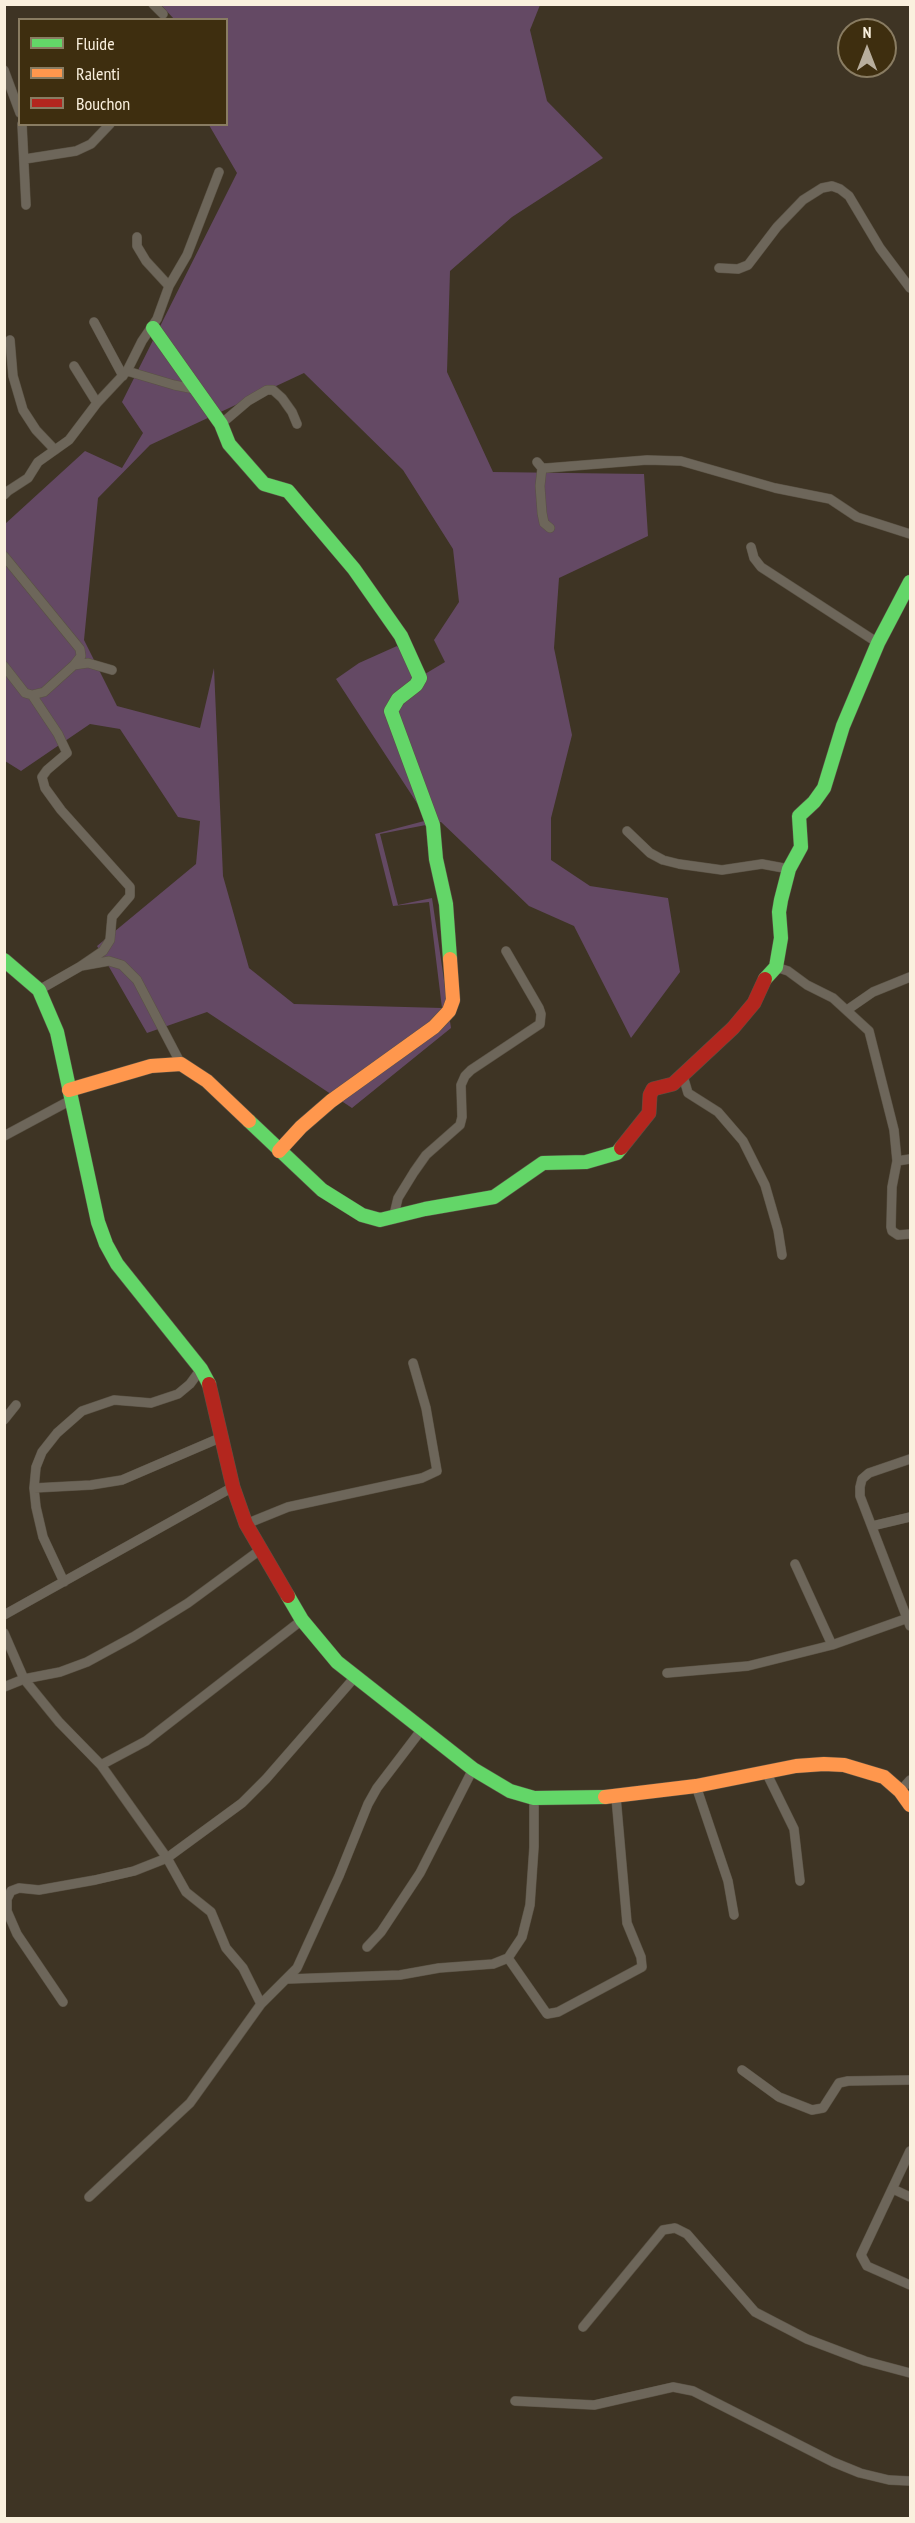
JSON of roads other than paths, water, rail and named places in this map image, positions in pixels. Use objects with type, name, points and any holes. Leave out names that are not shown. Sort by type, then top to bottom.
[{"type":"street","points":[[153,4],[163,14]]},
{"type":"street","points":[[4,70],[18,108]]},
{"type":"street","points":[[22,126],[26,205]]},
{"type":"street","points":[[25,159],[76,150],[91,144],[108,126]]},
{"type":"street","points":[[4,495],[28,478],[38,462],[69,440],[97,403],[125,373],[142,341],[153,328],[169,286],[187,255],[219,172]]},
{"type":"street","points":[[718,268],[738,269],[748,265],[777,227],[803,200],[822,188],[832,186],[849,196],[880,248],[910,288]]},
{"type":"street","points":[[137,237],[137,246],[146,261],[169,286]]},
{"type":"street","points":[[94,322],[125,373],[194,389]]},
{"type":"street","points":[[153,328],[220,424],[230,444],[256,477],[264,484],[288,491],[354,569],[401,636],[420,678],[416,685],[394,704],[392,717],[433,825],[436,859],[446,904],[453,989],[449,1011],[434,1027],[311,1118],[279,1151]]},
{"type":"street","points":[[10,340],[13,376],[23,410],[41,436],[55,450]]},
{"type":"street","points":[[74,366],[97,403]]},
{"type":"street","points":[[220,424],[248,401],[267,390],[273,390],[282,398],[297,424]]},
{"type":"street","points":[[550,528],[544,523],[542,513],[539,465],[647,460],[681,461],[707,466],[775,488],[830,499],[857,517],[910,534]]},
{"type":"street","points":[[751,547],[754,558],[761,567],[878,643]]},
{"type":"street","points":[[4,556],[80,649],[81,656],[74,664],[44,692],[32,696]]},
{"type":"street","points":[[81,966],[109,961],[122,965],[137,980],[182,1064],[207,1081],[279,1151],[333,1199],[370,1219],[393,1219],[424,1209],[494,1197],[543,1163],[586,1162],[617,1153],[649,1113],[650,1095],[653,1089],[674,1084],[743,1018],[764,981],[776,967],[781,938],[779,912],[789,869],[801,847],[799,816],[814,802],[824,788],[843,726],[878,643],[910,582]]},
{"type":"street","points":[[74,664],[88,663],[112,669]]},
{"type":"street","points":[[4,666],[25,693],[32,696],[58,734],[67,753],[42,777],[45,788],[61,810],[130,887],[130,896],[112,917],[111,940],[103,951],[39,990]]},
{"type":"street","points":[[627,831],[650,853],[663,860],[679,864],[722,870],[762,864],[789,869]]},
{"type":"street","points":[[393,1219],[398,1198],[426,1155],[460,1125],[462,1085],[465,1076],[540,1024],[539,1008],[506,951]]},
{"type":"street","points":[[4,960],[39,990],[57,1032],[98,1222],[106,1244],[117,1264],[201,1369],[212,1389],[233,1487],[246,1524],[302,1620],[330,1654],[355,1677],[473,1769],[510,1791],[534,1798],[616,1797],[696,1786],[796,1766],[844,1765],[884,1777],[900,1791],[910,1805]]},
{"type":"street","points":[[776,967],[788,971],[807,985],[833,998],[865,1026],[872,1038],[874,1057],[880,1070],[892,1115],[897,1161],[892,1187],[891,1227],[894,1234],[910,1234]]},
{"type":"street","points":[[847,1010],[873,992],[910,977]]},
{"type":"street","points":[[4,1136],[70,1095],[151,1066],[182,1064]]},
{"type":"street","points":[[683,1076],[688,1093],[718,1112],[743,1141],[765,1185],[778,1230],[782,1256]]},
{"type":"street","points":[[897,1161],[910,1159]]},
{"type":"street","points":[[246,1524],[288,1507],[422,1478],[437,1471],[426,1408],[413,1363]]},
{"type":"street","points":[[64,1582],[43,1537],[34,1488],[36,1467],[42,1452],[57,1433],[82,1411],[114,1400],[151,1403],[178,1394],[190,1384],[201,1369]]},
{"type":"street","points":[[4,1420],[16,1405]]},
{"type":"street","points":[[34,1488],[91,1485],[122,1480],[222,1437]]},
{"type":"street","points":[[667,1673],[748,1666],[832,1645],[909,1622],[860,1496],[862,1479],[869,1473],[910,1459]]},
{"type":"street","points":[[4,1615],[233,1487]]},
{"type":"street","points":[[872,1526],[910,1517]]},
{"type":"street","points":[[4,1687],[24,1679],[60,1672],[87,1662],[134,1637],[188,1603],[260,1550]]},
{"type":"street","points":[[795,1564],[832,1645]]},
{"type":"street","points":[[101,1765],[146,1741],[302,1620]]},
{"type":"street","points":[[4,1633],[24,1679],[59,1722],[101,1765],[167,1858],[186,1892],[211,1912],[226,1948],[243,1968],[261,2004]]},
{"type":"street","points":[[63,2002],[17,1934],[7,1911],[7,1899],[11,1891],[19,1888],[39,1890],[95,1880],[134,1871],[167,1858],[242,1803],[266,1779],[355,1677]]},
{"type":"street","points":[[89,2198],[190,2103],[261,2004],[288,1980],[301,1960],[368,1804],[377,1788],[422,1729]]},
{"type":"street","points":[[367,1947],[381,1932],[420,1873],[473,1769]]},
{"type":"street","points":[[766,1772],[794,1829],[800,1881]]},
{"type":"street","points":[[900,1791],[910,1780]]},
{"type":"street","points":[[696,1786],[728,1881],[734,1915]]},
{"type":"street","points":[[508,1958],[547,2014],[558,2012],[642,1967],[641,1957],[627,1923],[616,1797]]},
{"type":"street","points":[[288,1980],[400,1976],[439,1968],[493,1964],[508,1958],[522,1937],[530,1905],[534,1847],[534,1798]]},
{"type":"street","points":[[742,2070],[779,2097],[812,2110],[823,2108],[839,2083],[910,2080]]},
{"type":"street","points":[[910,2151],[861,2255],[867,2266],[910,2285]]},
{"type":"street","points":[[893,2188],[910,2197]]},
{"type":"street","points":[[583,2327],[663,2230],[675,2228],[687,2234],[755,2312],[807,2339],[864,2361],[910,2373]]},
{"type":"street","points":[[515,2401],[594,2405],[673,2386],[693,2391],[851,2469],[889,2480],[910,2481]]}]
